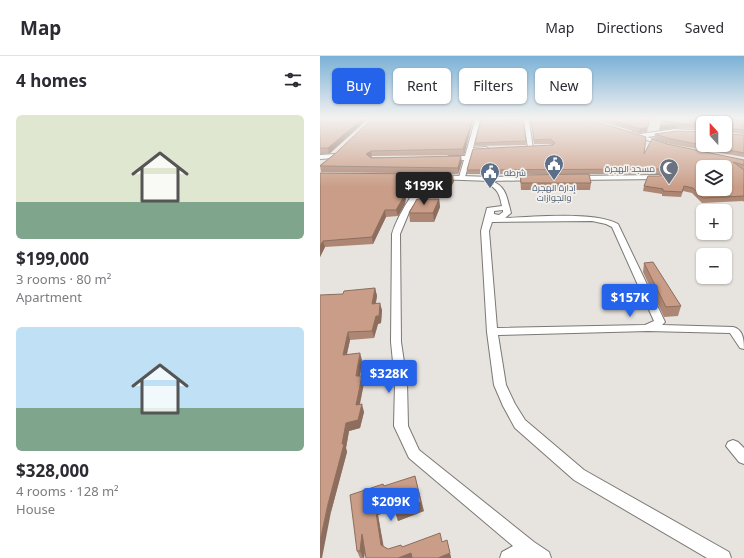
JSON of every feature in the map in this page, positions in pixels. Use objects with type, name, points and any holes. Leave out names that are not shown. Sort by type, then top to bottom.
[{"type":"street","points":[[462,177],[472,141]]},
{"type":"street","points":[[523,148],[534,147],[532,141]]},
{"type":"street","points":[[655,141],[669,146]]},
{"type":"street","points":[[470,150],[493,149]]},
{"type":"street","points":[[320,157],[338,153],[325,164]]},
{"type":"street","points":[[444,158],[467,158]]},
{"type":"street","points":[[397,176],[462,177],[498,186],[504,195],[507,214],[500,218],[489,218]]},
{"type":"street","points":[[434,176],[418,190],[398,224],[396,234],[396,342],[401,382],[400,426],[414,454],[528,548],[543,558]]},
{"type":"street","points":[[561,178],[659,177]]},
{"type":"street","points":[[491,184],[546,178]]},
{"type":"street","points":[[489,218],[592,219],[608,222],[615,226],[660,322],[646,328]]},
{"type":"street","points":[[489,218],[485,231],[492,332],[500,385],[509,406],[520,424],[579,475],[723,558]]},
{"type":"street","points":[[492,332],[646,328],[733,330],[744,346]]},
{"type":"street","points":[[744,446],[733,446],[744,458]]},
{"type":"street","points":[[508,558],[528,548]]},
{"type":"building","points":[[320,141],[336,141],[328,148],[320,148]]},
{"type":"building","points":[[348,141],[465,141],[463,149],[371,151],[366,154],[371,158],[461,156],[458,168],[320,166]]},
{"type":"building","points":[[475,141],[515,141],[475,143]]},
{"type":"building","points":[[553,141],[645,141],[644,154],[651,141],[659,141],[696,150],[696,152],[706,152],[744,160],[744,165],[733,162],[744,170],[744,196],[703,198],[701,196],[732,196],[732,160],[696,160],[696,191],[693,188],[684,186],[682,192],[663,191],[663,189],[644,186],[648,176],[660,176],[665,173],[660,169],[467,170],[473,149],[553,145],[555,143]]},
{"type":"building","points":[[684,141],[696,141],[696,144]]},
{"type":"building","points":[[732,141],[744,141],[744,153],[732,151]]},
{"type":"building","points":[[320,173],[423,174],[419,177],[408,178],[403,198],[396,210],[385,210],[372,237],[323,241],[320,246]]},
{"type":"building","points":[[589,174],[591,183],[521,183],[520,175]]},
{"type":"building","points":[[435,175],[453,176],[451,182],[430,182]]},
{"type":"building","points":[[417,199],[439,199],[433,213],[409,213]]},
{"type":"building","points":[[653,262],[681,306],[666,307],[644,263]]},
{"type":"building","points":[[375,288],[372,304],[380,303],[379,316],[376,316],[372,331],[348,332],[343,355],[360,353],[356,376],[362,376],[356,405],[362,404],[358,420],[346,423],[342,444],[344,444],[320,541],[320,295],[343,294],[344,291]]},
{"type":"building","points":[[415,476],[421,502],[395,511],[393,500],[375,506],[381,545],[388,549],[401,545],[402,547],[440,533],[442,542],[447,540],[450,553],[438,558],[412,558],[411,553],[398,558],[366,558],[362,534],[360,551],[357,551],[350,495],[383,484],[384,486]]},
{"type":"place","name":"إدارة الهجرة والجوازات","points":[[554,181]]},
{"type":"place","name":"مسجد الهجرة","points":[[669,185]]},
{"type":"place","name":"شرطه","points":[[490,189]]}]
